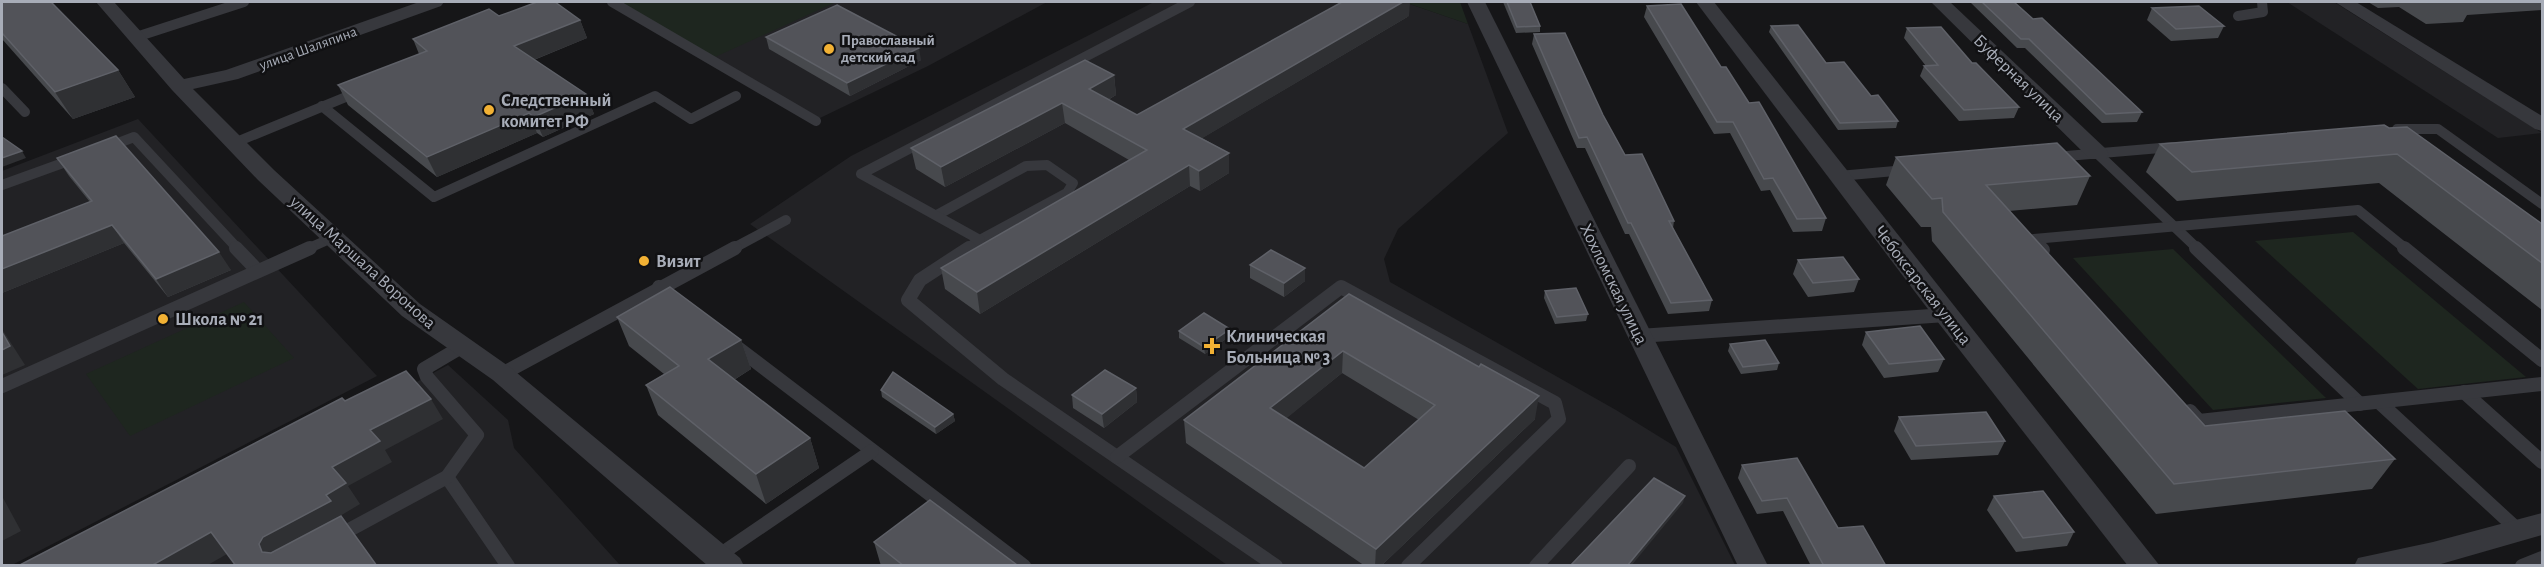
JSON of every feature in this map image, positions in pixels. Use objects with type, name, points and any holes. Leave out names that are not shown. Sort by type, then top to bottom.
[{"type":"street","name":"улица Маршала Воронова","points":[[105,2],[179,86],[266,176],[411,310],[502,374],[723,561]]},
{"type":"street","name":"улица Шаляпина","points":[[179,86],[231,75],[435,2]]},
{"type":"street","name":"Хохломская улица","points":[[1476,2],[1753,566]]},
{"type":"street","name":"Чебоксарская улица","points":[[1704,2],[1946,315],[2145,566]]},
{"type":"street","name":"Буферная улица","points":[[1940,2],[2098,154]]},
{"type":"street","points":[[2344,2],[2542,125]]},
{"type":"street","points":[[2368,566],[2433,554],[2530,527]]},
{"type":"lane","points":[[136,37],[244,2]]},
{"type":"lane","points":[[612,2],[816,121]]},
{"type":"lane","points":[[980,240],[861,174],[1190,2]]},
{"type":"lane","points":[[2238,16],[2263,12],[2262,2]]},
{"type":"lane","points":[[234,143],[370,86]]},
{"type":"lane","points":[[2,88],[25,112]]},
{"type":"lane","points":[[322,106],[434,197],[655,96],[691,119],[736,96]]},
{"type":"lane","points":[[2395,129],[2413,142]]},
{"type":"lane","points":[[2383,130],[2438,129],[2542,204]]},
{"type":"lane","points":[[2,185],[134,137],[257,270]]},
{"type":"lane","points":[[2039,159],[2181,147]]},
{"type":"lane","points":[[2098,154],[2360,404]]},
{"type":"lane","points":[[936,215],[1026,166],[1047,165],[1073,183],[1067,192],[980,240],[920,280],[908,300],[1003,379],[1276,566]]},
{"type":"lane","points":[[1839,176],[1921,169]]},
{"type":"lane","points":[[2050,257],[2034,239],[2358,210],[2542,360]]},
{"type":"lane","points":[[502,374],[786,219]]},
{"type":"lane","points":[[2,386],[334,237]]},
{"type":"lane","points":[[659,287],[687,309]]},
{"type":"lane","points":[[1117,457],[1341,287],[1555,403],[1559,419],[1408,566]]},
{"type":"lane","points":[[1639,336],[1946,315]]},
{"type":"lane","points":[[724,337],[1024,566]]},
{"type":"lane","points":[[324,543],[447,477],[477,435],[427,376],[424,369],[463,346]]},
{"type":"lane","points":[[2183,404],[2199,421],[2542,384]]},
{"type":"lane","points":[[2464,392],[2542,462]]},
{"type":"lane","points":[[2379,402],[2530,527]]},
{"type":"lane","points":[[723,561],[872,451]]},
{"type":"lane","points":[[1536,566],[1629,466]]},
{"type":"lane","points":[[447,477],[508,566]]},
{"type":"lane","points":[[2522,566],[2542,558]]},
{"type":"shaded area","name":"Православный детский сад","points":[[615,2],[1047,2],[928,66],[820,118]]},
{"type":"shaded area","points":[[618,2],[836,2],[715,57]]},
{"type":"shaded area","name":"Клиническая Больница № 3","points":[[1154,2],[1404,2],[1468,24],[1508,133],[1398,229],[1384,259],[1390,282],[1616,410],[1676,447],[1735,565],[1227,565],[750,224],[851,156]]},
{"type":"shaded area","points":[[1404,2],[1460,2],[1468,24]]},
{"type":"shaded area","points":[[2287,2],[2334,2],[2542,133],[2498,138]]},
{"type":"shaded area","name":"Школа № 21","points":[[138,119],[377,376],[12,565],[2,566],[2,171]]},
{"type":"shaded area","points":[[2353,232],[2526,377],[2418,389],[2255,241]]},
{"type":"shaded area","points":[[2173,249],[2326,398],[2213,410],[2073,258]]},
{"type":"shaded area","points":[[244,302],[294,358],[130,436],[86,374]]},
{"type":"shaded area","points":[[448,365],[508,420],[514,448],[620,565],[77,566]]},
{"type":"building","points":[[2,2],[51,2],[118,70],[55,92],[2,33]]},
{"type":"building","points":[[537,2],[555,2],[580,20],[514,46],[586,94],[534,117],[529,113],[427,157],[338,85],[427,51],[413,39],[489,9],[499,16]]},
{"type":"building","points":[[1342,2],[1403,2],[1183,129],[1229,153],[1199,171],[1189,165],[977,292],[941,268],[1147,150],[1062,103],[941,167],[911,148],[1085,60],[1114,75],[1089,89],[1137,115]]},
{"type":"building","points":[[1507,2],[1530,2],[1540,26],[1517,27]]},
{"type":"building","points":[[1982,2],[2014,2],[2033,19],[2042,18],[2142,112],[2106,114],[2029,39],[2021,39]]},
{"type":"building","points":[[1681,4],[1721,67],[1726,67],[1749,103],[1759,102],[1826,218],[1797,219],[1773,178],[1764,179],[1733,122],[1717,122],[1647,6]]},
{"type":"building","points":[[837,5],[919,48],[847,83],[766,37]]},
{"type":"building","points":[[2199,6],[2224,26],[2176,29],[2152,8]]},
{"type":"building","points":[[1798,25],[1826,63],[1844,62],[1871,96],[1878,95],[1898,121],[1840,123],[1771,26]]},
{"type":"building","points":[[1941,27],[1972,63],[1976,63],[2019,107],[1964,110],[1924,66],[1938,65],[1907,28]]},
{"type":"building","points":[[1565,33],[1603,115],[1625,155],[1642,154],[1674,221],[1669,221],[1712,300],[1671,303],[1631,223],[1628,223],[1587,137],[1579,138],[1534,34]]},
{"type":"building","points":[[2384,125],[2389,128],[2407,127],[2542,224],[2542,263],[2397,154],[2192,172],[2160,144]]},
{"type":"building","points":[[116,136],[219,252],[156,279],[112,225],[2,269],[2,236],[92,201],[57,158]]},
{"type":"building","points":[[2,137],[22,151],[2,158]]},
{"type":"building","points":[[2057,143],[2090,176],[1986,185],[2205,426],[2345,411],[2395,459],[2174,484],[1943,212],[1942,198],[1932,199],[1896,157]]},
{"type":"building","points":[[1271,250],[1305,268],[1284,283],[1250,265]]},
{"type":"building","points":[[1843,257],[1859,279],[1813,283],[1798,260]]},
{"type":"building","points":[[670,287],[741,340],[708,359],[810,438],[756,474],[646,385],[679,366],[617,317]]},
{"type":"building","points":[[1576,288],[1588,314],[1557,317],[1545,291]]},
{"type":"building","points":[[1349,294],[1479,367],[1481,364],[1539,396],[1376,549],[1184,420]],"holes":[[[1343,351],[1435,405],[1364,468],[1270,408]]]},
{"type":"building","points":[[1204,313],[1230,329],[1204,347],[1179,331]]},
{"type":"building","points":[[1920,326],[1944,359],[1889,364],[1866,332]]},
{"type":"building","points":[[2,332],[10,346],[2,350]]},
{"type":"building","points":[[1765,340],[1779,363],[1743,367],[1730,344]]},
{"type":"building","points":[[1105,370],[1136,388],[1102,414],[1072,395]]},
{"type":"building","points":[[406,371],[431,399],[370,430],[380,441],[332,467],[346,483],[326,495],[331,501],[263,537],[259,544],[262,552],[271,553],[341,516],[377,566],[236,566],[211,532],[151,566],[18,566],[342,398],[345,401]]},
{"type":"building","points":[[893,372],[953,414],[935,427],[881,390]]},
{"type":"building","points":[[1986,412],[2005,441],[1916,446],[1899,417]]},
{"type":"building","points":[[1797,458],[1838,528],[1863,526],[1886,566],[1824,566],[1787,498],[1762,501],[1742,465]]},
{"type":"building","points":[[1654,478],[1685,496],[1627,566],[1570,566]]},
{"type":"building","points":[[2043,491],[2074,532],[2023,538],[1994,496]]},
{"type":"building","points":[[930,500],[1017,565],[904,566],[874,542]]},
{"type":"place","name":"Православный детский сад","points":[[829,49]]},
{"type":"place","name":"Следственный комитет РФ","points":[[489,110]]},
{"type":"place","name":"Визит","points":[[644,261]]},
{"type":"place","name":"Школа № 21","points":[[163,319]]},
{"type":"place","name":"Клиническая Больница № 3","points":[[1212,346]]}]
